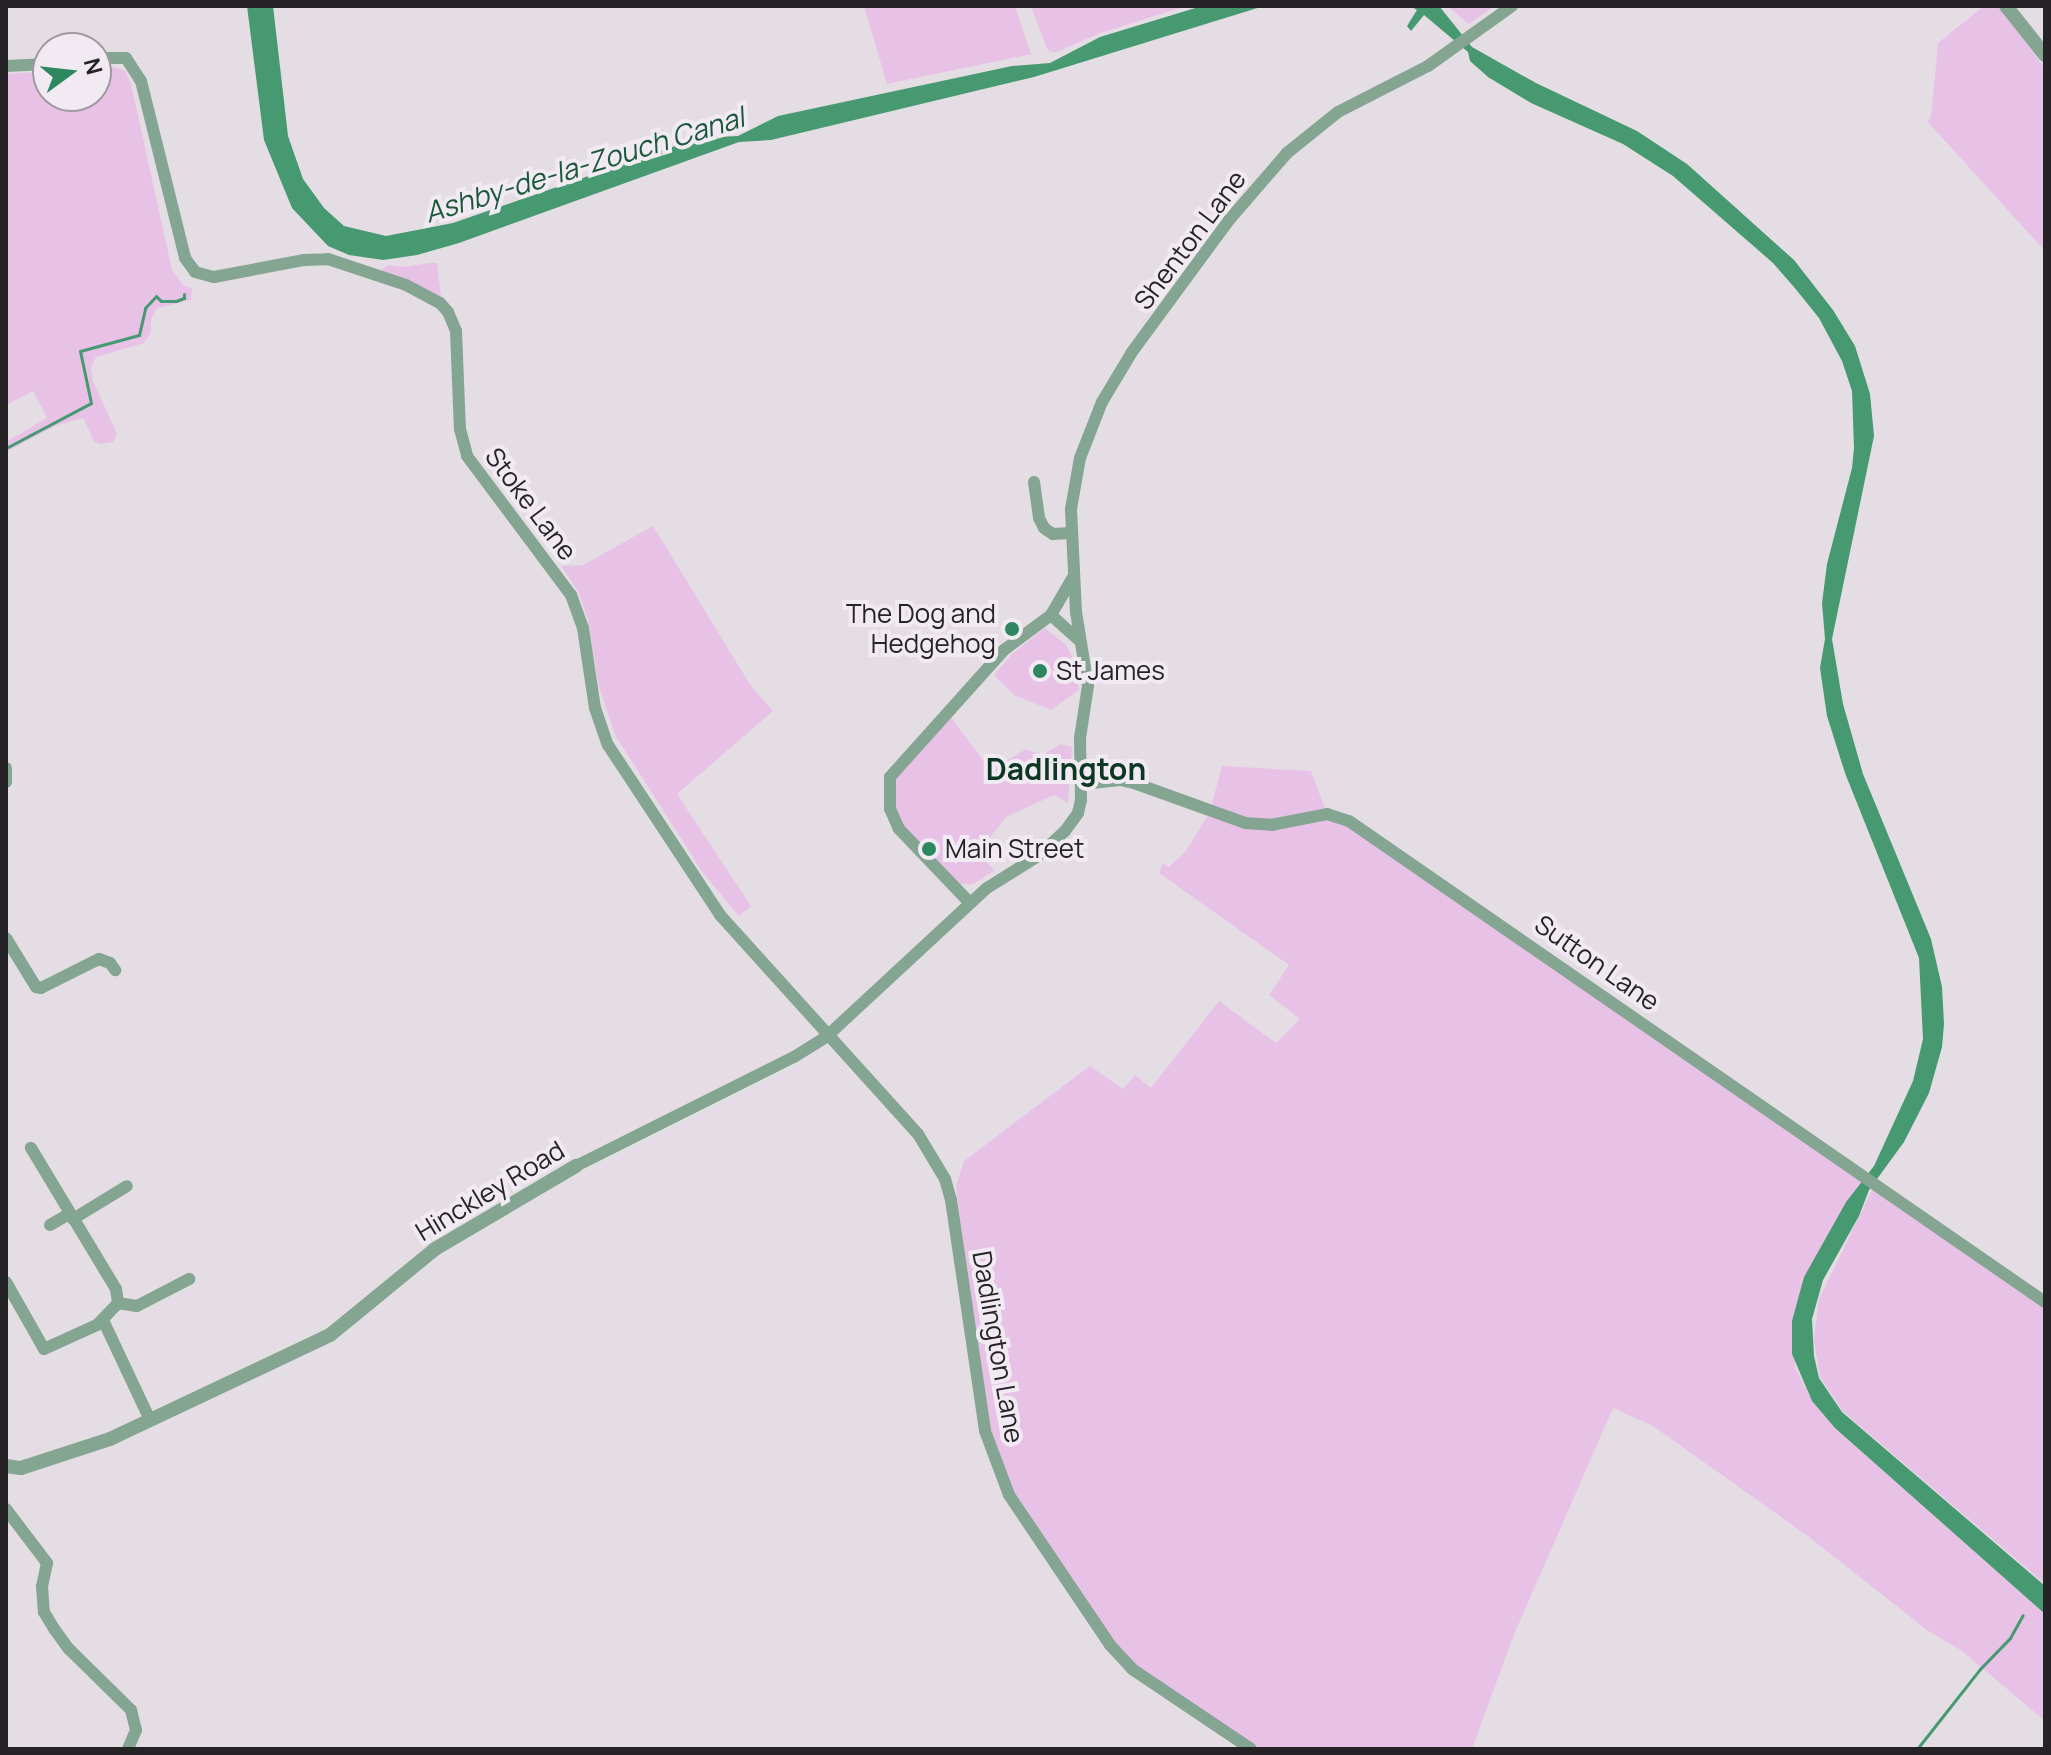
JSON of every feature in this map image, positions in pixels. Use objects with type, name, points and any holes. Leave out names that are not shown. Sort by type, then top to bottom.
[{"type":"street","name":"Shenton Lane","points":[[1080,641],[1071,533],[1080,458],[1102,402],[1132,352],[1229,220],[1310,131],[1452,49],[1512,6]]},
{"type":"street","points":[[2006,6],[2045,55]]},
{"type":"street","name":"Stoke Lane","points":[[112,56],[132,64],[141,81],[185,258],[195,272],[214,277],[281,263],[328,259],[406,285],[440,303],[448,312],[456,331],[460,429],[467,456],[571,595],[583,628],[595,708],[608,745],[720,915],[826,1037]]},
{"type":"street","points":[[6,66],[32,65]]},
{"type":"street","points":[[1034,482],[1044,528],[1053,534],[1071,533]]},
{"type":"street","points":[[1022,499],[1036,497]]},
{"type":"street","points":[[1051,615],[1080,641],[1087,671],[1080,738],[1083,784],[1078,813],[1055,842],[1026,865],[1000,878],[970,903],[899,829],[890,809],[890,777],[1004,650],[1051,615],[1074,576]]},
{"type":"street","points":[[6,768],[6,782]]},
{"type":"street","name":"Sutton Lane","points":[[1083,784],[1120,780],[1134,783],[1245,823],[1271,825],[1327,814],[1349,821],[2045,1302]]},
{"type":"street","name":"Hinckley Road","points":[[6,1466],[31,1464],[110,1439],[330,1335],[435,1249],[576,1166],[794,1057],[826,1037],[970,903]]},
{"type":"street","points":[[6,938],[36,987],[41,988],[99,959],[110,963],[115,970]]},
{"type":"street","name":"Dadlington Lane","points":[[826,1037],[918,1134],[945,1179],[953,1212],[985,1431],[1009,1495],[1110,1645],[1132,1669],[1251,1749]]},
{"type":"street","points":[[6,1282],[44,1349],[73,1338],[103,1320],[118,1303],[116,1289],[31,1148]]},
{"type":"street","points":[[50,1225],[127,1186]]},
{"type":"street","points":[[118,1303],[137,1306],[189,1279]]},
{"type":"street","points":[[103,1320],[150,1420]]},
{"type":"street","points":[[6,1509],[47,1563],[42,1586],[44,1612],[55,1630],[69,1649],[131,1710],[136,1730],[128,1749]]},
{"type":"shaded area","points":[[247,6],[273,6],[288,136],[303,179],[324,208],[344,226],[386,236],[453,223],[698,138],[738,136],[778,116],[1012,66],[1050,63],[1100,37],[1202,6],[1264,6],[1034,77],[771,140],[739,142],[459,243],[417,255],[383,260],[349,255],[328,246],[292,208],[264,140]]},
{"type":"shaded area","points":[[864,6],[1015,6],[1031,54],[887,84]]},
{"type":"shaded area","points":[[1031,6],[1186,6],[1098,34],[1054,53],[1047,49]]},
{"type":"shaded area","points":[[1410,6],[1439,6],[1472,47],[1536,83],[1637,131],[1687,164],[1794,260],[1833,310],[1855,346],[1870,394],[1874,436],[1832,639],[1843,704],[1863,774],[1931,939],[1942,987],[1944,1024],[1942,1047],[1929,1093],[1904,1142],[1869,1190],[1859,1216],[1823,1280],[1812,1319],[1814,1356],[1819,1378],[1842,1412],[2045,1586],[2045,1614],[1835,1428],[1812,1401],[1792,1354],[1792,1321],[1804,1277],[1846,1202],[1874,1166],[1913,1081],[1923,1039],[1919,958],[1845,773],[1827,716],[1820,668],[1825,639],[1822,603],[1827,564],[1852,468],[1854,448],[1852,391],[1842,361],[1819,318],[1773,263],[1673,176],[1623,144],[1531,103],[1488,77],[1470,61],[1468,52],[1424,15],[1411,31],[1407,26],[1417,10]]},
{"type":"shaded area","points":[[1447,6],[1494,6],[1469,24]]},
{"type":"shaded area","points":[[1984,6],[1999,6],[2045,69],[2045,251],[1927,121],[1931,118],[1938,43]]},
{"type":"shaded area","points":[[112,66],[125,71],[131,84],[172,270],[184,286],[192,288],[191,300],[157,308],[151,319],[151,333],[144,343],[96,357],[91,367],[93,381],[117,434],[113,442],[100,444],[94,441],[83,418],[57,425],[6,452],[6,442],[47,418],[33,391],[6,405],[6,74],[32,72],[32,112],[112,112]]},
{"type":"shaded area","points":[[437,263],[441,297],[380,270],[389,265],[402,267]]},
{"type":"shaded area","points":[[653,526],[751,686],[773,711],[677,794],[751,906],[739,916],[703,873],[615,735],[599,687],[588,619],[578,591],[561,566],[583,565]]},
{"type":"shaded area","points":[[1045,628],[1066,645],[1076,664],[1079,690],[1051,710],[1014,695],[994,675],[1011,655]]},
{"type":"shaded area","points":[[950,716],[986,764],[995,768],[1026,749],[1042,756],[1060,744],[1072,747],[1068,803],[1054,795],[1006,817],[979,852],[994,871],[973,884],[959,884],[901,827],[892,808],[892,777]]},
{"type":"shaded area","points":[[1222,766],[1311,771],[1327,814],[1349,821],[1866,1177],[1846,1202],[1804,1277],[1792,1321],[1795,1367],[1812,1401],[1835,1428],[2045,1614],[2045,1721],[1962,1651],[1927,1630],[1809,1537],[1653,1426],[1613,1408],[1513,1637],[1472,1749],[1259,1749],[1143,1673],[1122,1655],[1004,1476],[991,1429],[976,1345],[956,1186],[964,1161],[1090,1066],[1123,1089],[1135,1075],[1151,1088],[1219,1001],[1276,1043],[1300,1019],[1269,995],[1289,965],[1159,873],[1163,863],[1169,867],[1185,852],[1209,814]]},
{"type":"shaded area","points":[[1875,1184],[2045,1302],[2045,1584],[1842,1410],[1820,1377],[1814,1339],[1819,1299]]},
{"type":"waterway","points":[[6,448],[91,403],[80,351],[139,335],[145,308],[156,296],[161,301],[176,301],[184,298],[184,294]]},
{"type":"waterway","points":[[1917,1749],[1980,1669],[2010,1638],[2023,1615]]},
{"type":"place","name":"The Dog and Hedgehog","points":[[1012,629]]},
{"type":"place","name":"St James","points":[[1040,671]]},
{"type":"place","name":"Main Street","points":[[929,849]]},
{"type":"district","name":"Dadlington","points":[[1066,769]]},
{"type":"water label","name":"Ashby-de-la-Zouch Canal","points":[[584,164]]}]
